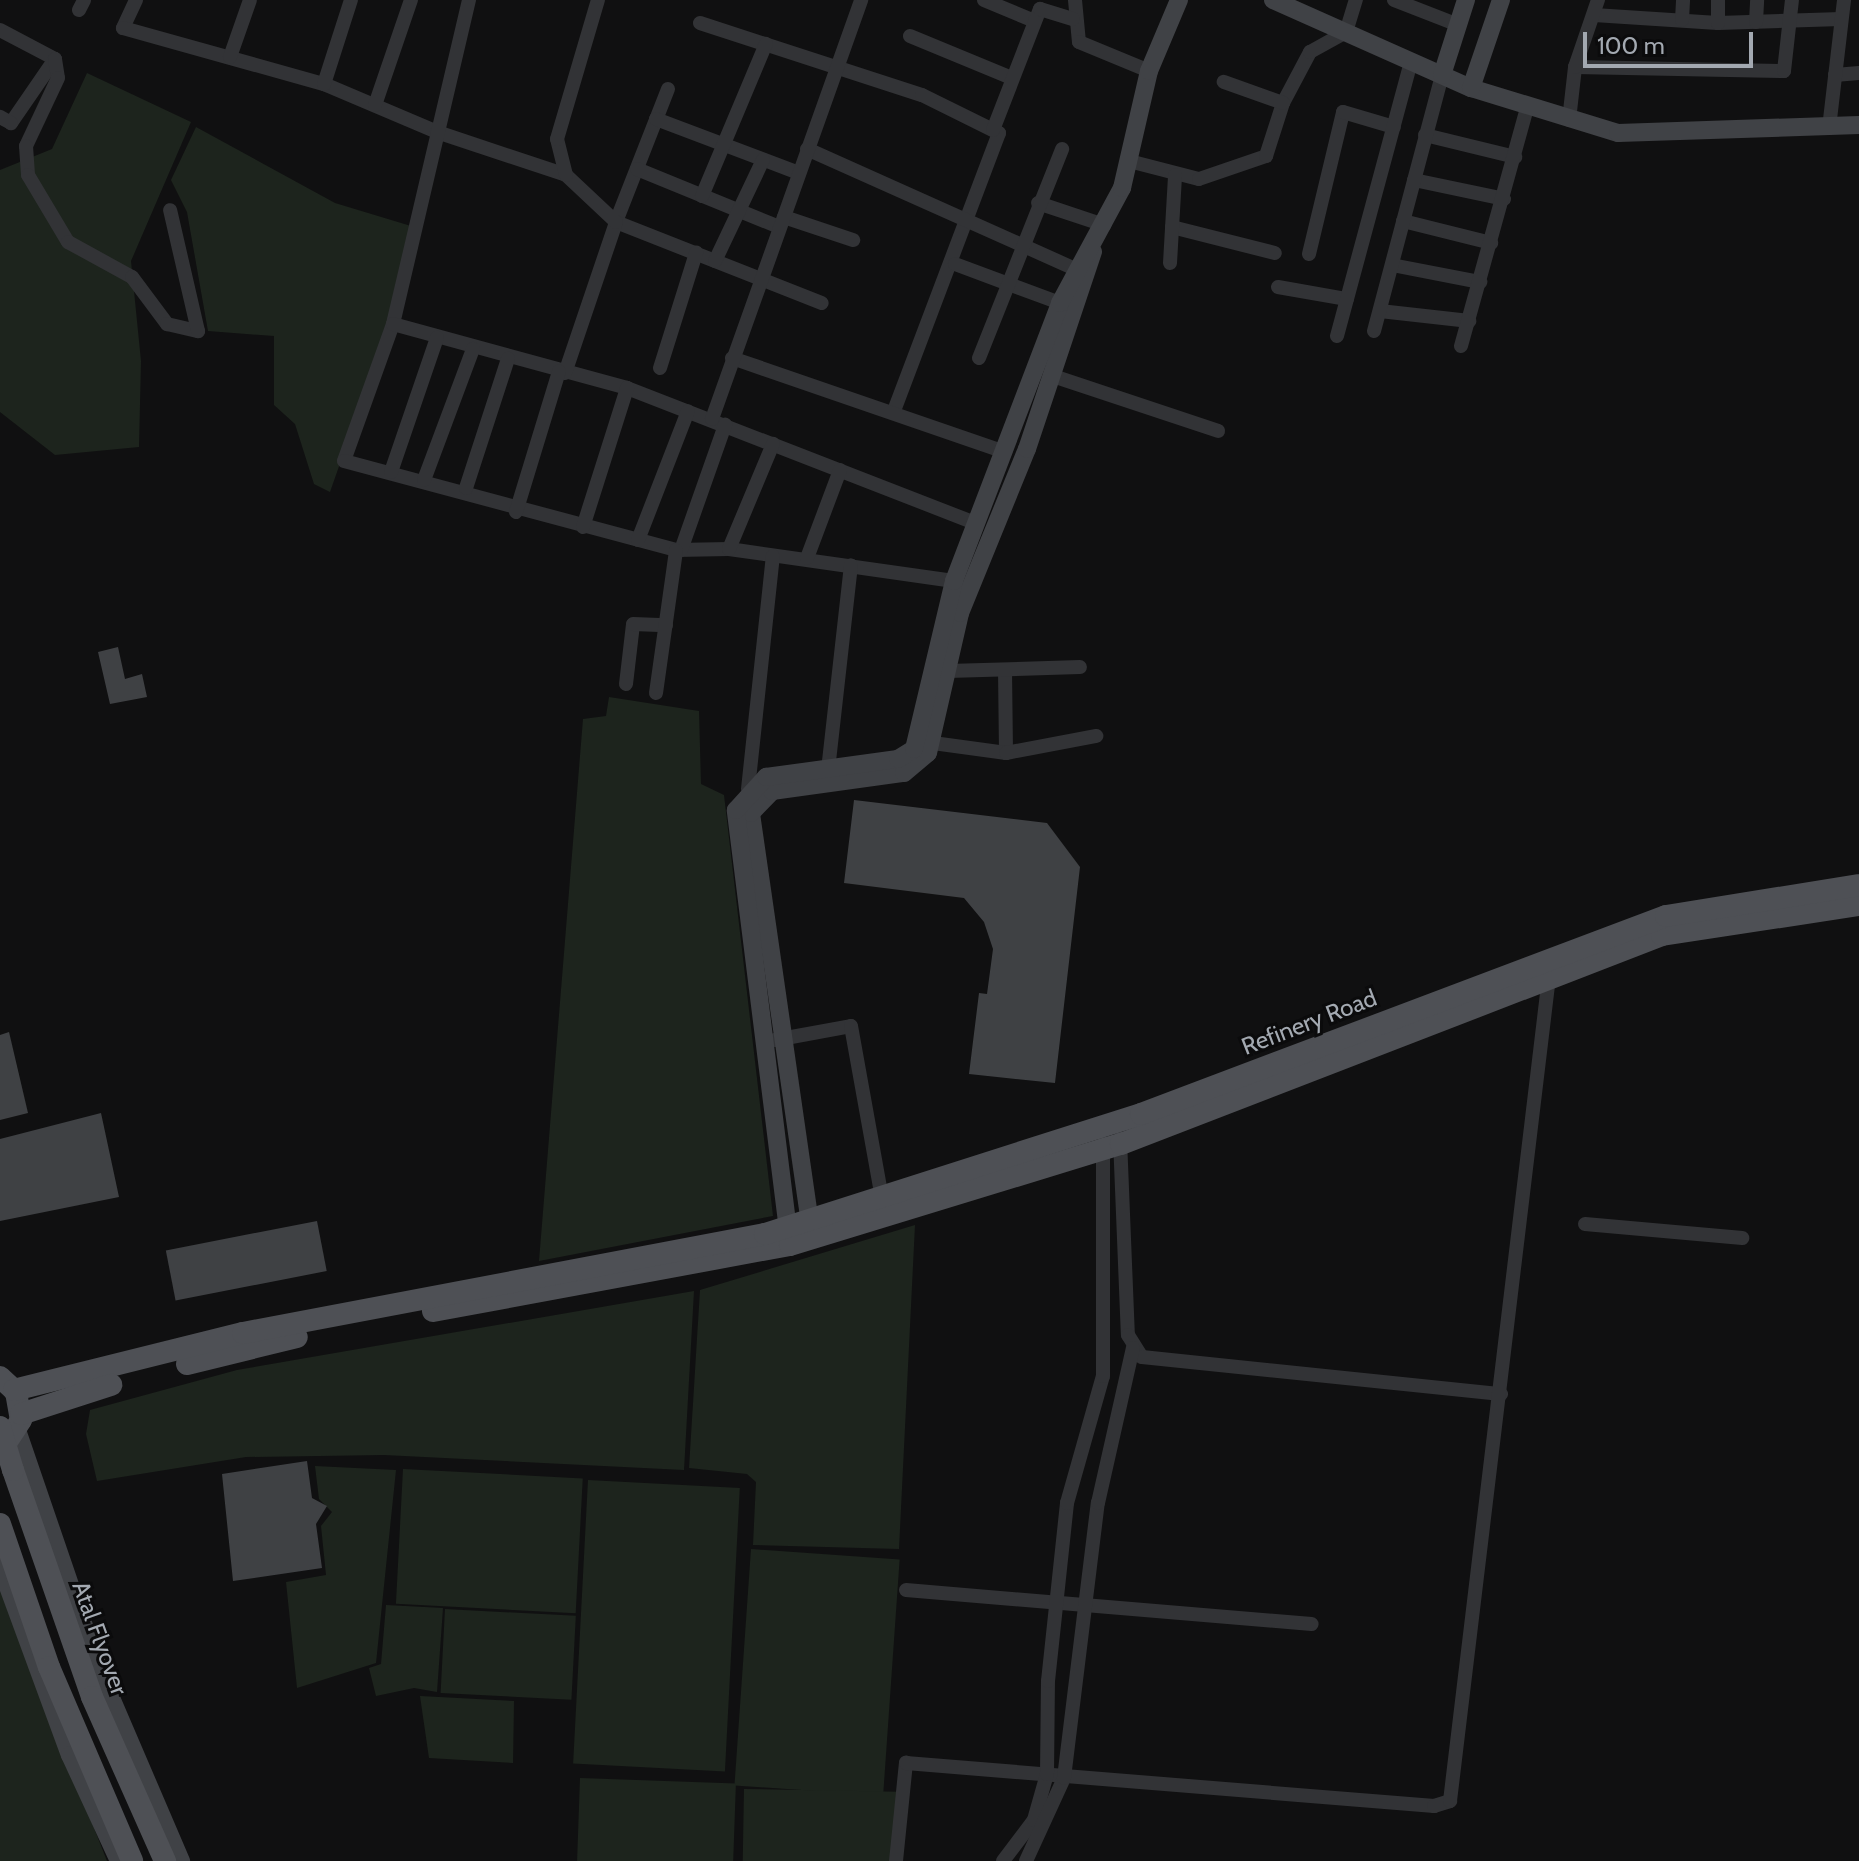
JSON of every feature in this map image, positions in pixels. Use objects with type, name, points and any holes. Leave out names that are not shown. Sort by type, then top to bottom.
[{"type":"main road","name":"Refinery Road","points":[[1537,975],[1677,913],[1859,885]]},
{"type":"main road","name":"Refinery Road","points":[[796,1230],[1111,1135],[1537,975],[1662,935],[1859,905]]},
{"type":"main road","name":"Refinery Road","points":[[796,1230],[882,1199],[1111,1135]]},
{"type":"main road","points":[[7,1383],[193,1354],[395,1310],[796,1230]]},
{"type":"main road","points":[[0,1452],[13,1425],[193,1354]]},
{"type":"main road","name":"Atal Flyover","points":[[7,1383],[13,1425],[92,1697],[165,1861]]},
{"type":"main road","points":[[0,1524],[49,1667],[132,1861]]},
{"type":"street","points":[[136,0],[123,28],[324,84],[437,132],[566,175],[616,222],[822,303]]},
{"type":"street","points":[[230,57],[250,0]]},
{"type":"street","points":[[324,84],[351,0]]},
{"type":"street","points":[[375,105],[411,0]]},
{"type":"street","points":[[469,0],[393,324],[344,461],[466,488],[516,512],[678,550],[729,549],[954,581]]},
{"type":"street","points":[[566,175],[557,139],[598,0]]},
{"type":"street","points":[[656,693],[678,550],[718,422],[732,358],[861,0]]},
{"type":"street","points":[[984,0],[1032,20]]},
{"type":"street","points":[[1075,0],[1072,19],[1079,42],[1149,71]]},
{"type":"street","points":[[748,789],[766,777],[911,770],[933,743],[966,597],[1053,376],[1100,233],[1129,161],[1149,71],[1179,0]]},
{"type":"street","points":[[1273,0],[1471,88],[1527,108],[1618,133],[1859,125]]},
{"type":"street","points":[[1129,161],[1175,175],[1211,178],[1260,160],[1283,103],[1310,52],[1346,32],[1356,0]]},
{"type":"street","points":[[1394,0],[1458,25]]},
{"type":"street","points":[[1374,331],[1425,135],[1466,0]]},
{"type":"street","points":[[1471,88],[1501,0]]},
{"type":"street","points":[[1569,120],[1575,67],[1598,0]]},
{"type":"street","points":[[1682,20],[1683,0]]},
{"type":"street","points":[[1718,0],[1718,23]]},
{"type":"street","points":[[1756,22],[1757,0]]},
{"type":"street","points":[[1575,67],[1784,71],[1792,0]]},
{"type":"street","points":[[1829,128],[1844,0]]},
{"type":"street","points":[[993,130],[1032,20],[1040,9],[1072,19]]},
{"type":"street","points":[[1594,15],[1718,23],[1841,19]]},
{"type":"street","points":[[700,23],[922,95],[999,133],[955,264],[894,411]]},
{"type":"street","points":[[0,30],[55,59]]},
{"type":"street","points":[[910,36],[1012,78]]},
{"type":"street","points":[[702,196],[726,146],[766,44]]},
{"type":"street","points":[[0,117],[11,123],[55,59]]},
{"type":"street","points":[[55,59],[58,78],[26,146],[28,175],[68,242],[132,277],[167,324],[198,331],[170,210]]},
{"type":"street","points":[[1337,336],[1411,62]]},
{"type":"street","points":[[1835,75],[1859,73]]},
{"type":"street","points":[[1224,82],[1283,103]]},
{"type":"street","points":[[516,512],[562,372],[668,89]]},
{"type":"street","points":[[1461,346],[1527,108]]},
{"type":"street","points":[[1309,254],[1343,112],[1394,127]]},
{"type":"street","points":[[656,119],[799,173]]},
{"type":"street","points":[[1425,135],[1515,157]]},
{"type":"street","points":[[807,149],[969,217],[1022,248],[1075,269]]},
{"type":"street","points":[[979,358],[1062,149]]},
{"type":"street","points":[[715,261],[763,160]]},
{"type":"street","points":[[637,169],[740,211],[853,240]]},
{"type":"street","points":[[1170,263],[1175,175]]},
{"type":"street","points":[[1414,180],[1504,199]]},
{"type":"street","points":[[1038,203],[1100,233]]},
{"type":"street","points":[[1403,221],[1491,243]]},
{"type":"street","points":[[1172,227],[1275,253]]},
{"type":"street","points":[[796,1230],[772,1041],[751,813],[772,791],[898,759],[914,749],[954,581],[1060,303],[1075,269],[1100,233]]},
{"type":"street","points":[[660,368],[696,253]]},
{"type":"street","points":[[955,264],[1006,287],[1060,303]]},
{"type":"street","points":[[1392,265],[1480,282]]},
{"type":"street","points":[[1278,287],[1347,299]]},
{"type":"street","points":[[1380,311],[1469,321]]},
{"type":"street","points":[[393,324],[508,359],[627,388],[977,524]]},
{"type":"street","points":[[391,472],[437,338]]},
{"type":"street","points":[[424,480],[473,349]]},
{"type":"street","points":[[732,358],[894,411],[1005,452]]},
{"type":"street","points":[[466,488],[508,359]]},
{"type":"street","points":[[1053,376],[1218,431]]},
{"type":"street","points":[[583,527],[627,388]]},
{"type":"street","points":[[638,540],[688,411]]},
{"type":"street","points":[[729,549],[773,444]]},
{"type":"street","points":[[807,558],[840,470]]},
{"type":"street","points":[[772,1041],[733,821],[748,789],[773,556]]},
{"type":"street","points":[[827,775],[845,673],[851,565]]},
{"type":"street","points":[[626,684],[633,624],[666,625]]},
{"type":"street","points":[[948,671],[1080,667]]},
{"type":"street","points":[[1005,670],[1006,753]]},
{"type":"street","points":[[933,743],[1006,753],[1096,736]]},
{"type":"street","points":[[896,1861],[906,1763],[1434,1806],[1450,1801],[1501,1394],[1537,975]]},
{"type":"street","points":[[772,1041],[851,1026],[882,1199]]},
{"type":"street","points":[[1026,1861],[1054,1814],[1064,1778],[1098,1503],[1133,1348],[1111,1135]]},
{"type":"street","points":[[1003,1861],[1034,1820],[1047,1774],[1056,1605],[1067,1503],[1103,1376],[1111,1135]]},
{"type":"street","points":[[1585,1224],[1742,1238]]},
{"type":"street","points":[[1133,1348],[1155,1361],[1501,1394]]},
{"type":"street","points":[[13,1425],[100,1672],[181,1861]]},
{"type":"street","points":[[0,1565],[70,1755],[119,1861]]},
{"type":"street","points":[[906,1590],[1056,1605],[1312,1624]]},
{"type":"shaded area","points":[[87,73],[191,122],[131,261],[141,361],[139,447],[55,455],[0,412],[0,170],[52,149]]},
{"type":"shaded area","points":[[196,127],[335,203],[411,226],[389,324],[330,492],[314,484],[295,424],[274,405],[274,336],[208,331],[187,212],[171,180]]},
{"type":"shaded area","points":[[609,697],[699,711],[701,784],[724,795],[773,1216],[539,1261],[583,719],[606,716]]},
{"type":"shaded area","points":[[915,1225],[899,1549],[753,1545],[756,1482],[747,1474],[689,1468],[700,1290]]},
{"type":"shaded area","points":[[694,1291],[684,1470],[384,1455],[246,1457],[97,1481],[86,1434],[90,1410],[237,1370]]},
{"type":"shaded area","points":[[315,1466],[396,1470],[376,1663],[297,1688],[286,1582],[326,1575],[321,1526],[332,1512],[319,1499]]},
{"type":"shaded area","points":[[403,1469],[583,1478],[576,1613],[396,1604]]},
{"type":"shaded area","points":[[588,1480],[740,1488],[725,1772],[573,1764]]},
{"type":"shaded area","points":[[751,1549],[900,1559],[883,1796],[734,1785]]},
{"type":"shaded area","points":[[0,1589],[107,1861],[0,1861]]},
{"type":"shaded area","points":[[386,1605],[443,1608],[437,1692],[414,1688],[376,1696],[369,1668],[381,1664]]},
{"type":"shaded area","points":[[445,1609],[576,1616],[571,1700],[441,1693]]},
{"type":"shaded area","points":[[420,1696],[514,1701],[513,1763],[429,1758]]},
{"type":"shaded area","points":[[580,1778],[736,1783],[733,1861],[577,1861]]},
{"type":"shaded area","points":[[744,1789],[898,1792],[897,1861],[743,1861]]},
{"type":"building","points":[[118,647],[125,679],[142,674],[147,697],[110,704],[98,652]]},
{"type":"building","points":[[854,800],[1047,823],[1080,867],[1055,1083],[969,1074],[979,993],[987,994],[993,949],[984,922],[964,898],[844,883]]},
{"type":"building","points":[[9,1032],[28,1113],[0,1120],[0,1035]]},
{"type":"building","points":[[101,1113],[119,1197],[0,1221],[0,1139]]},
{"type":"building","points":[[317,1221],[327,1271],[176,1300],[166,1250]]},
{"type":"building","points":[[307,1461],[312,1498],[327,1506],[316,1524],[322,1568],[233,1581],[222,1474]]}]
